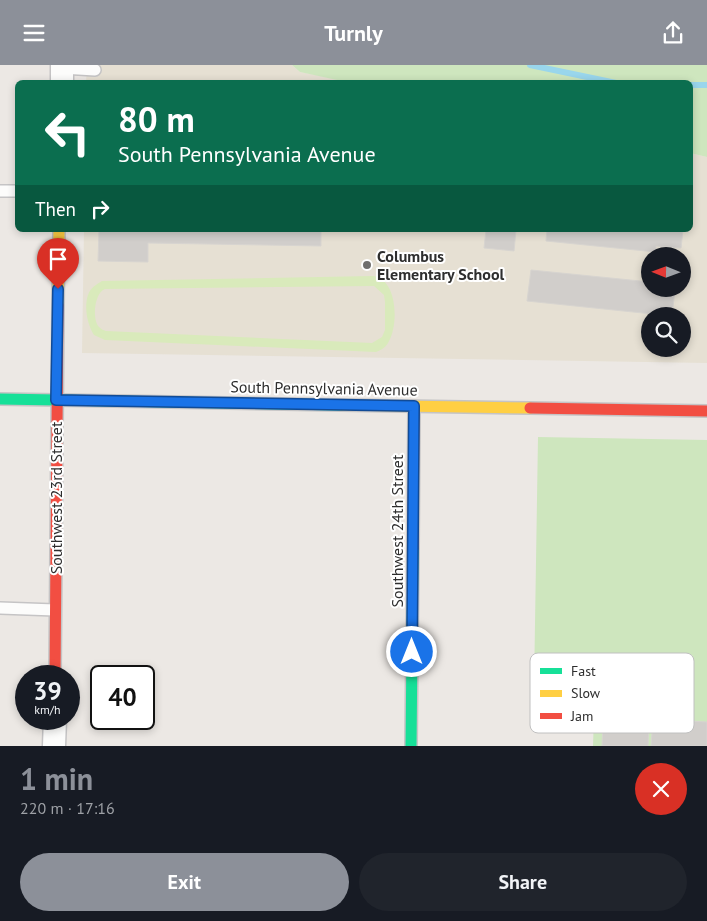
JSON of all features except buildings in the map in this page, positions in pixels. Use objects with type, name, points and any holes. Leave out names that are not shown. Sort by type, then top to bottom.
[{"type":"street","name":"Southwest 23rd Street","points":[[55,665],[59,232]]},
{"type":"street","name":"South Pennsylvania Avenue","points":[[0,399],[707,411]]},
{"type":"street","name":"Southwest 24th Street","points":[[411,746],[414,406]]},
{"type":"street","points":[[54,730],[54,746]]},
{"type":"lane","points":[[62,72],[95,70]]},
{"type":"lane","points":[[0,191],[15,191]]},
{"type":"lane","points":[[0,608],[55,610]]},
{"type":"shaded area","points":[[87,65],[292,65],[300,72],[342,80],[86,80]]},
{"type":"shaded area","name":"Columbus Elementary School","points":[[693,154],[707,157],[707,363],[82,353],[84,232],[693,232]]},
{"type":"green space","points":[[292,65],[707,65],[707,157],[693,154],[693,80],[337,80],[300,72]]},
{"type":"green space","points":[[373,276],[381,279],[392,294],[395,315],[394,326],[387,345],[376,352],[105,340],[94,335],[86,310],[89,293],[102,281]],"holes":[[[374,286],[384,295],[385,330],[382,337],[372,343],[106,331],[99,327],[95,319],[96,301],[101,291],[105,289]]]},
{"type":"green space","points":[[538,437],[707,440],[707,746],[593,746],[593,733],[694,733],[694,653],[535,653]]},
{"type":"waterway","points":[[530,65],[602,80]]},
{"type":"waterway","points":[[693,85],[707,85]]},
{"type":"traffic: fast","points":[[0,399],[341,405]]},
{"type":"traffic: fast","points":[[411,746],[413,548]]},
{"type":"traffic: slow","points":[[58,305],[59,232]]},
{"type":"traffic: slow","points":[[341,405],[530,408]]},
{"type":"traffic: jam","points":[[55,665],[58,305]]},
{"type":"traffic: jam","points":[[413,548],[414,406]]},
{"type":"traffic: jam","points":[[530,408],[707,411]]},
{"type":"place","name":"Columbus Elementary School","points":[[367,265]]},
{"type":"route","points":[[58,289],[56,400],[414,406],[412,652]]}]
